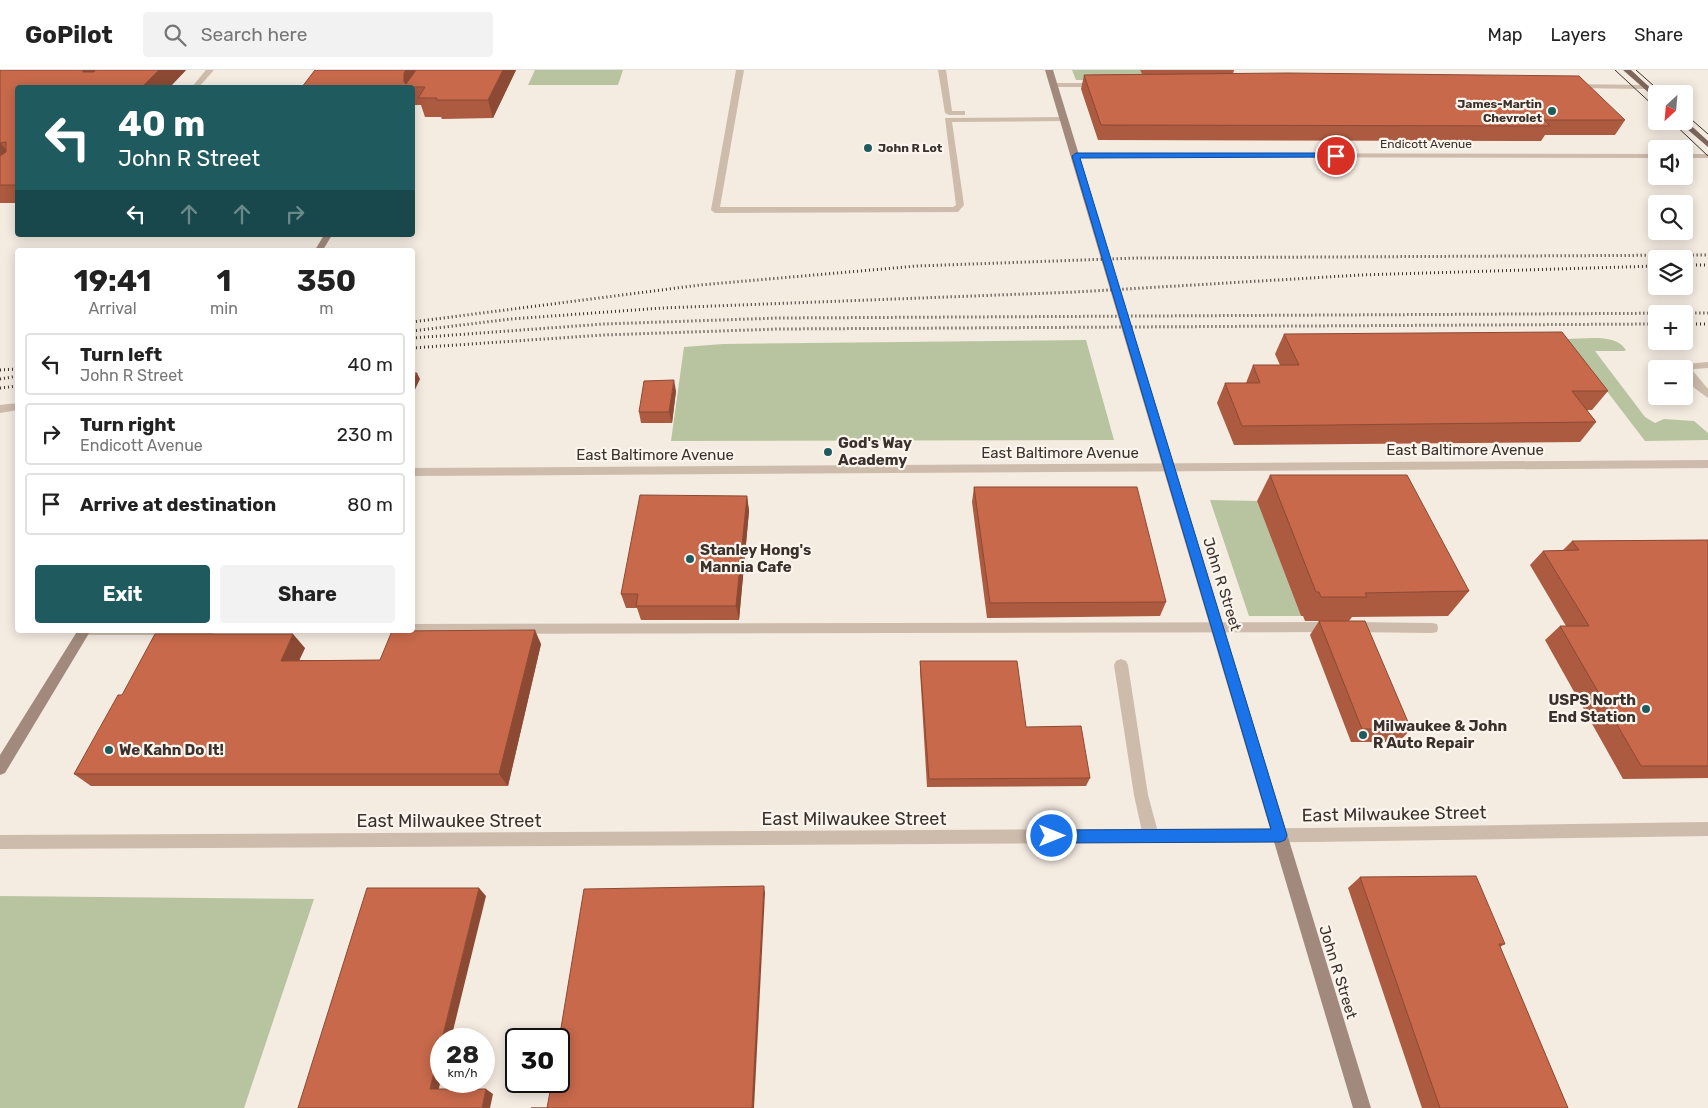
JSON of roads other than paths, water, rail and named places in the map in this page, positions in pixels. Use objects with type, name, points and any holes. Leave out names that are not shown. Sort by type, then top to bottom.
[{"type":"main road","points":[[1627,70],[1648,90]]},
{"type":"main road","points":[[1692,130],[1708,145]]},
{"type":"street","points":[[197,85],[210,70]]},
{"type":"street","points":[[740,70],[715,210],[955,210],[960,205],[948,120],[1063,116]]},
{"type":"street","points":[[942,70],[949,113],[1063,116]]},
{"type":"street","name":"John R Street","points":[[1050,70],[1171,467],[1362,1108]]},
{"type":"street","points":[[1054,85],[1111,85]]},
{"type":"street","points":[[1564,86],[1645,87]]},
{"type":"street","name":"Endicott Avenue","points":[[1076,156],[1648,156]]},
{"type":"street","points":[[1693,156],[1708,156]]},
{"type":"street","points":[[320,248],[327,237]]},
{"type":"street","points":[[1708,365],[1690,366],[1688,371],[1697,385],[1708,395]]},
{"type":"street","points":[[0,409],[15,406]]},
{"type":"street","name":"East Baltimore Avenue","points":[[415,472],[1707,465]]},
{"type":"street","points":[[415,629],[1432,628]]},
{"type":"street","points":[[0,768],[83,633]]},
{"type":"street","points":[[1120,665],[1141,795],[1151,836]]},
{"type":"street","name":"East Milwaukee Street","points":[[0,842],[1151,836],[1708,829]]},
{"type":"tram line","points":[[1615,70],[1648,101]]},
{"type":"tram line","points":[[1636,70],[1653,85]]},
{"type":"tram line","points":[[1693,121],[1708,134]]},
{"type":"tram line","points":[[1681,130],[1708,156]]},
{"type":"railway","points":[[415,322],[700,285],[917,266],[1137,258],[1708,255]]},
{"type":"railway","points":[[1693,265],[1708,265]]},
{"type":"railway","points":[[415,331],[511,319],[662,308],[1076,292],[1361,275],[1648,266]]},
{"type":"railway","points":[[415,338],[604,324],[779,318],[1708,313]]},
{"type":"railway","points":[[415,348],[603,335],[779,329],[1648,324]]},
{"type":"railway","points":[[1693,324],[1708,324]]},
{"type":"railway","points":[[0,370],[15,369]]},
{"type":"railway","points":[[0,379],[15,376]]},
{"type":"railway","points":[[0,388],[15,386]]},
{"type":"place","name":"James-Martin Chevrolet","points":[[1552,111]]},
{"type":"place","name":"John R Lot","points":[[868,148]]},
{"type":"place","name":"God's Way Academy","points":[[828,452]]},
{"type":"place","name":"Stanley Hong's Mannia Cafe","points":[[690,559]]},
{"type":"place","name":"USPS North End Station","points":[[1646,709]]},
{"type":"place","name":"Milwaukee & John R Auto Repair","points":[[1363,735]]},
{"type":"place","name":"We Kahn Do It!","points":[[109,750]]}]
